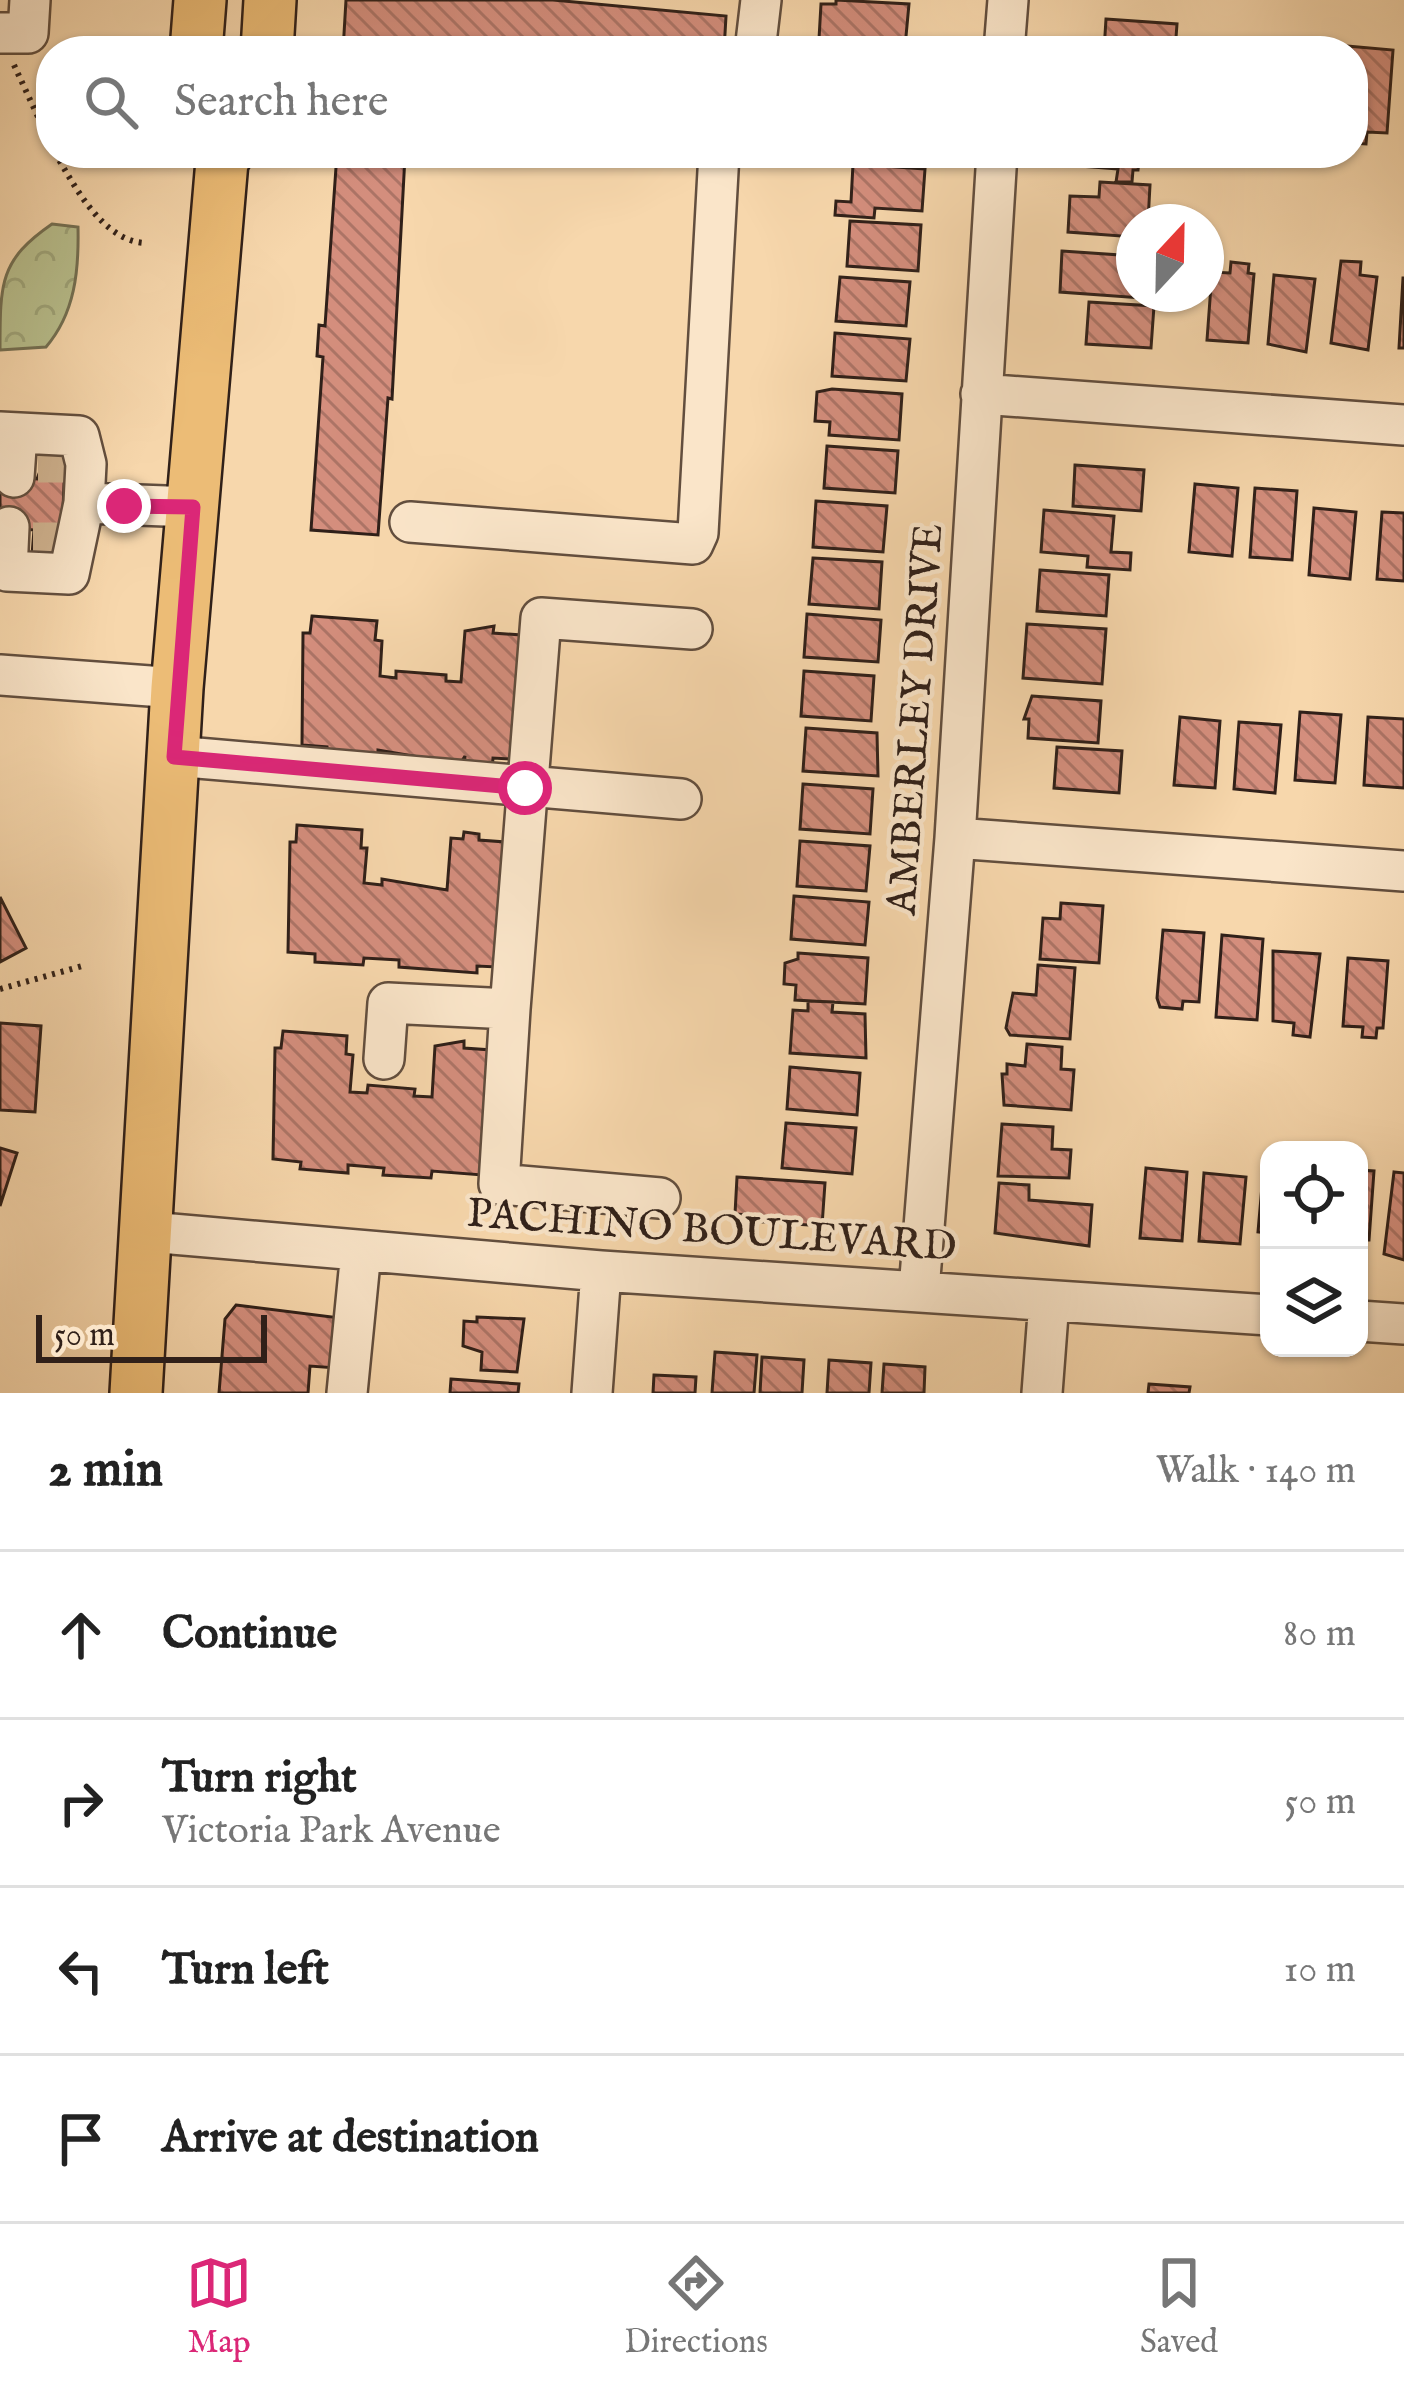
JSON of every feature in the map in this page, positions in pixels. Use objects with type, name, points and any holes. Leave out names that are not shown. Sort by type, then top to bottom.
[{"type":"main road","points":[[197,36],[200,0]]},
{"type":"main road","points":[[268,36],[270,0]]},
{"type":"main road","points":[[136,1393],[177,688],[221,168]]},
{"type":"street","points":[[0,33],[28,33],[30,0]]},
{"type":"street","points":[[757,36],[761,0]]},
{"type":"street","points":[[1005,36],[1008,0]]},
{"type":"street","points":[[410,522],[693,544],[698,533],[718,168]]},
{"type":"street","name":"AMBERLEY DRIVE","points":[[919,1290],[955,838],[997,168]]},
{"type":"street","points":[[981,394],[1404,425]]},
{"type":"street","points":[[28,548],[40,462],[193,507]]},
{"type":"street","points":[[660,1198],[499,1184],[525,788],[542,618],[692,629]]},
{"type":"street","points":[[0,675],[177,688]]},
{"type":"street","points":[[174,757],[681,799]]},
{"type":"street","points":[[955,838],[1404,872]]},
{"type":"street","points":[[384,1059],[388,1003],[510,1009]]},
{"type":"street","name":"PACHINO BOULEVARD","points":[[148,1232],[601,1271],[1260,1314]]},
{"type":"street","points":[[347,1393],[362,1251]]},
{"type":"street","points":[[592,1393],[601,1271]]},
{"type":"street","points":[[1042,1393],[1049,1301]]},
{"type":"street","points":[[1368,1322],[1404,1324]]},
{"type":"path","points":[[0,61],[12,62],[36,113]]},
{"type":"path","points":[[64,168],[84,202],[126,239],[146,243]]},
{"type":"path","points":[[0,989],[86,964]]},
{"type":"green space","points":[[52,224],[78,227],[69,306],[46,347],[0,350],[6,275],[22,249]]},
{"type":"building","points":[[346,0],[553,0],[726,16],[725,36],[344,36]]},
{"type":"building","points":[[836,0],[909,4],[906,36],[819,36],[821,4],[836,4]]},
{"type":"building","points":[[1106,19],[1177,24],[1176,36],[1105,36]]},
{"type":"building","points":[[1368,48],[1393,50],[1387,133],[1368,132]]},
{"type":"building","points":[[336,168],[404,168],[392,399],[388,398],[378,535],[311,530],[323,357],[317,356],[319,325],[325,326]]},
{"type":"building","points":[[853,168],[925,169],[922,211],[875,208],[874,218],[835,215],[836,201],[851,202]]},
{"type":"building","points":[[1106,168],[1138,168],[1133,170],[1132,182],[1116,182],[1118,169]]},
{"type":"building","points":[[1100,182],[1150,185],[1149,204],[1116,204],[1116,236],[1068,232],[1070,196],[1099,197]]},
{"type":"building","points":[[850,221],[921,225],[918,271],[847,266]]},
{"type":"building","points":[[1062,251],[1116,255],[1116,296],[1060,292]]},
{"type":"building","points":[[1341,261],[1361,262],[1360,275],[1377,277],[1368,350],[1331,343]]},
{"type":"building","points":[[1231,262],[1249,264],[1248,273],[1254,274],[1248,343],[1207,340],[1209,312],[1224,312],[1224,273],[1230,273]]},
{"type":"building","points":[[1274,275],[1315,279],[1306,352],[1268,344]]},
{"type":"building","points":[[840,277],[910,282],[906,326],[836,321]]},
{"type":"building","points":[[1403,278],[1404,348],[1399,348]]},
{"type":"building","points":[[1089,302],[1116,304],[1116,312],[1154,312],[1151,348],[1086,344]]},
{"type":"building","points":[[835,333],[910,339],[906,381],[832,376]]},
{"type":"building","points":[[817,392],[902,394],[899,440],[829,435],[830,422],[815,421]]},
{"type":"building","points":[[827,446],[898,451],[895,493],[824,488]]},
{"type":"building","points":[[46,455],[65,461],[61,558],[32,555],[34,530],[0,526],[0,476],[37,479]]},
{"type":"building","points":[[1075,465],[1144,470],[1141,511],[1073,506]]},
{"type":"building","points":[[1195,484],[1238,488],[1232,556],[1189,552]]},
{"type":"building","points":[[1255,488],[1297,491],[1292,560],[1250,557]]},
{"type":"building","points":[[816,501],[887,506],[883,552],[813,547]]},
{"type":"building","points":[[1314,508],[1356,512],[1350,579],[1309,575]]},
{"type":"building","points":[[1044,510],[1114,516],[1111,552],[1131,553],[1130,570],[1087,567],[1088,556],[1041,552]]},
{"type":"building","points":[[1382,512],[1404,513],[1404,581],[1377,579]]},
{"type":"building","points":[[813,558],[882,562],[879,609],[809,604]]},
{"type":"building","points":[[1040,570],[1109,575],[1106,616],[1037,611]]},
{"type":"building","points":[[807,614],[881,620],[878,662],[804,657]]},
{"type":"building","points":[[312,616],[377,621],[375,640],[382,641],[380,676],[396,678],[396,671],[446,675],[446,681],[461,682],[465,631],[494,626],[493,633],[521,635],[512,759],[493,758],[492,770],[464,768],[465,756],[460,764],[378,750],[378,759],[327,755],[327,747],[302,745],[303,633],[310,633]]},
{"type":"building","points":[[1027,624],[1106,629],[1102,684],[1023,678]]},
{"type":"building","points":[[804,671],[874,676],[871,721],[801,716]]},
{"type":"building","points":[[1032,696],[1101,701],[1098,743],[1028,738],[1029,719],[1024,719]]},
{"type":"building","points":[[1300,712],[1341,715],[1335,783],[1295,780]]},
{"type":"building","points":[[1180,717],[1220,721],[1215,788],[1174,785]]},
{"type":"building","points":[[1368,717],[1404,719],[1404,788],[1364,785]]},
{"type":"building","points":[[1239,722],[1281,725],[1275,793],[1234,789]]},
{"type":"building","points":[[806,728],[877,733],[878,776],[803,771]]},
{"type":"building","points":[[1057,747],[1122,751],[1119,793],[1054,788]]},
{"type":"building","points":[[803,784],[873,789],[870,834],[800,829]]},
{"type":"building","points":[[297,825],[362,830],[361,848],[367,848],[364,883],[382,885],[382,879],[447,890],[451,838],[463,839],[464,832],[479,834],[479,840],[505,842],[497,967],[477,966],[477,973],[399,967],[399,960],[364,958],[363,965],[315,962],[315,954],[288,952],[290,842],[296,842]]},
{"type":"building","points":[[800,841],[870,846],[866,891],[797,886]]},
{"type":"building","points":[[794,896],[869,902],[865,945],[791,939]]},
{"type":"building","points":[[0,897],[26,948],[0,962]]},
{"type":"building","points":[[1061,903],[1103,906],[1099,963],[1040,959],[1043,918],[1060,919]]},
{"type":"building","points":[[1163,930],[1204,933],[1199,1002],[1183,1001],[1182,1009],[1160,1007],[1157,998]]},
{"type":"building","points":[[1222,935],[1263,939],[1257,1020],[1216,1017]]},
{"type":"building","points":[[1273,951],[1320,954],[1310,1037],[1293,1035],[1294,1023],[1273,1021]]},
{"type":"building","points":[[798,953],[868,958],[865,1004],[795,1000],[796,985],[784,984],[785,963],[798,959]]},
{"type":"building","points":[[1348,958],[1388,961],[1383,1028],[1377,1028],[1376,1038],[1362,1037],[1363,1027],[1343,1026]]},
{"type":"building","points":[[1038,965],[1075,968],[1070,1039],[1010,1035],[1006,1028],[1013,993],[1036,995]]},
{"type":"building","points":[[808,1001],[833,1002],[832,1012],[865,1014],[866,1058],[790,1053],[793,1010],[808,1011]]},
{"type":"building","points":[[0,1023],[41,1026],[35,1112],[0,1110]]},
{"type":"building","points":[[283,1031],[347,1036],[346,1054],[353,1055],[350,1092],[367,1093],[368,1085],[415,1089],[414,1096],[432,1097],[435,1046],[464,1041],[464,1048],[491,1050],[482,1175],[432,1171],[431,1178],[383,1175],[384,1168],[348,1165],[348,1173],[300,1169],[301,1162],[273,1159],[275,1048],[281,1048]]},
{"type":"building","points":[[1027,1044],[1062,1047],[1061,1069],[1074,1070],[1071,1110],[1004,1105],[1002,1074],[1007,1074],[1007,1064],[1025,1066]]},
{"type":"building","points":[[790,1067],[860,1073],[857,1115],[787,1109]]},
{"type":"building","points":[[786,1123],[856,1128],[852,1174],[782,1168]]},
{"type":"building","points":[[1002,1124],[1053,1127],[1052,1149],[1071,1150],[1069,1178],[998,1176]]},
{"type":"building","points":[[0,1148],[17,1153],[0,1206]]},
{"type":"building","points":[[1146,1168],[1187,1172],[1182,1241],[1140,1238]]},
{"type":"building","points":[[1368,1171],[1374,1171],[1368,1240]]},
{"type":"building","points":[[1394,1172],[1404,1173],[1404,1260],[1384,1254]]},
{"type":"building","points":[[1204,1173],[1246,1177],[1240,1244],[1199,1241]]},
{"type":"building","points":[[737,1177],[825,1183],[822,1226],[750,1221],[750,1215],[735,1214]]},
{"type":"building","points":[[999,1183],[1029,1185],[1029,1200],[1092,1205],[1089,1246],[995,1233]]},
{"type":"building","points":[[236,1305],[340,1318],[336,1368],[310,1366],[308,1393],[219,1393],[225,1319]]},
{"type":"building","points":[[477,1317],[524,1319],[517,1372],[481,1370],[482,1352],[463,1346],[464,1321],[477,1322]]},
{"type":"building","points":[[715,1352],[757,1355],[754,1393],[712,1393]]},
{"type":"building","points":[[762,1357],[804,1360],[802,1393],[760,1393]]},
{"type":"building","points":[[829,1360],[871,1363],[869,1393],[827,1393]]},
{"type":"building","points":[[884,1364],[925,1367],[924,1393],[882,1393]]},
{"type":"building","points":[[654,1375],[696,1377],[695,1393],[653,1393]]},
{"type":"building","points":[[451,1379],[519,1384],[518,1393],[450,1393]]},
{"type":"building","points":[[1149,1384],[1190,1387],[1189,1393],[1148,1393]]},
{"type":"tunnel","points":[[38,463],[65,463]]},
{"type":"tunnel","points":[[33,542],[61,542]]},
{"type":"route","points":[[124,506],[193,507],[174,757],[525,788]]}]
